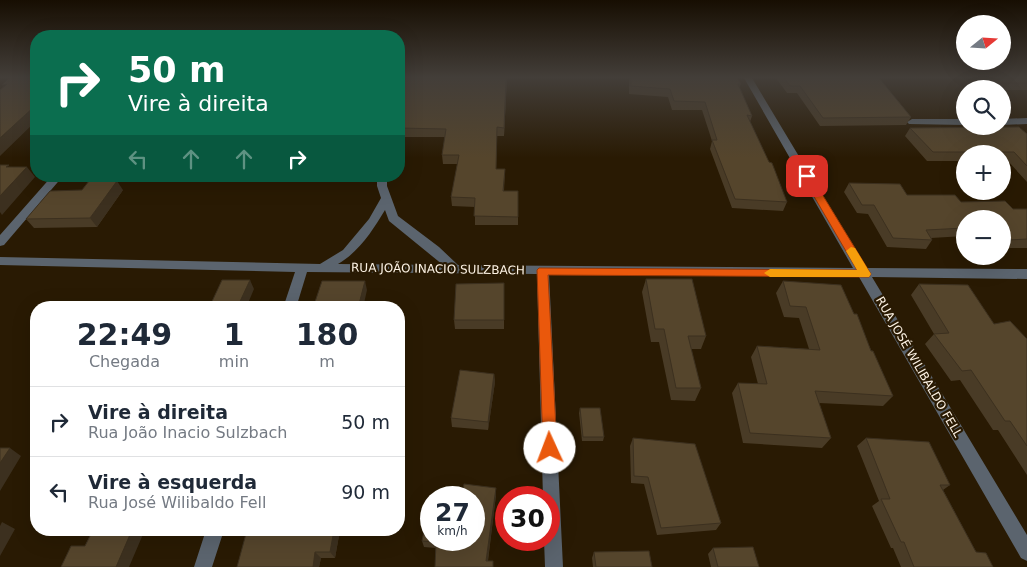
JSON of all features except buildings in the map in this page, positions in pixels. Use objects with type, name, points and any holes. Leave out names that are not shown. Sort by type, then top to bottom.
[{"type":"street","name":"RUA JOSÉ WILIBALDO FELL","points":[[764,104],[1027,552]]},
{"type":"street","points":[[1011,122],[1027,121]]},
{"type":"street","points":[[912,122],[956,122]]},
{"type":"street","points":[[0,242],[53,182]]},
{"type":"street","points":[[382,182],[393,218],[435,250],[456,270]]},
{"type":"street","points":[[322,268],[347,253],[373,221],[386,198]]},
{"type":"street","name":"RUA JOÃO INACIO SULZBACH","points":[[0,261],[456,270],[1027,274]]},
{"type":"street","points":[[291,301],[302,268]]},
{"type":"street","points":[[543,270],[554,567]]},
{"type":"street","points":[[203,567],[213,536]]},
{"type":"slow traffic","points":[[770,273],[865,274],[851,251]]},
{"type":"route","points":[[550,448],[543,270],[865,274],[807,176]]}]
